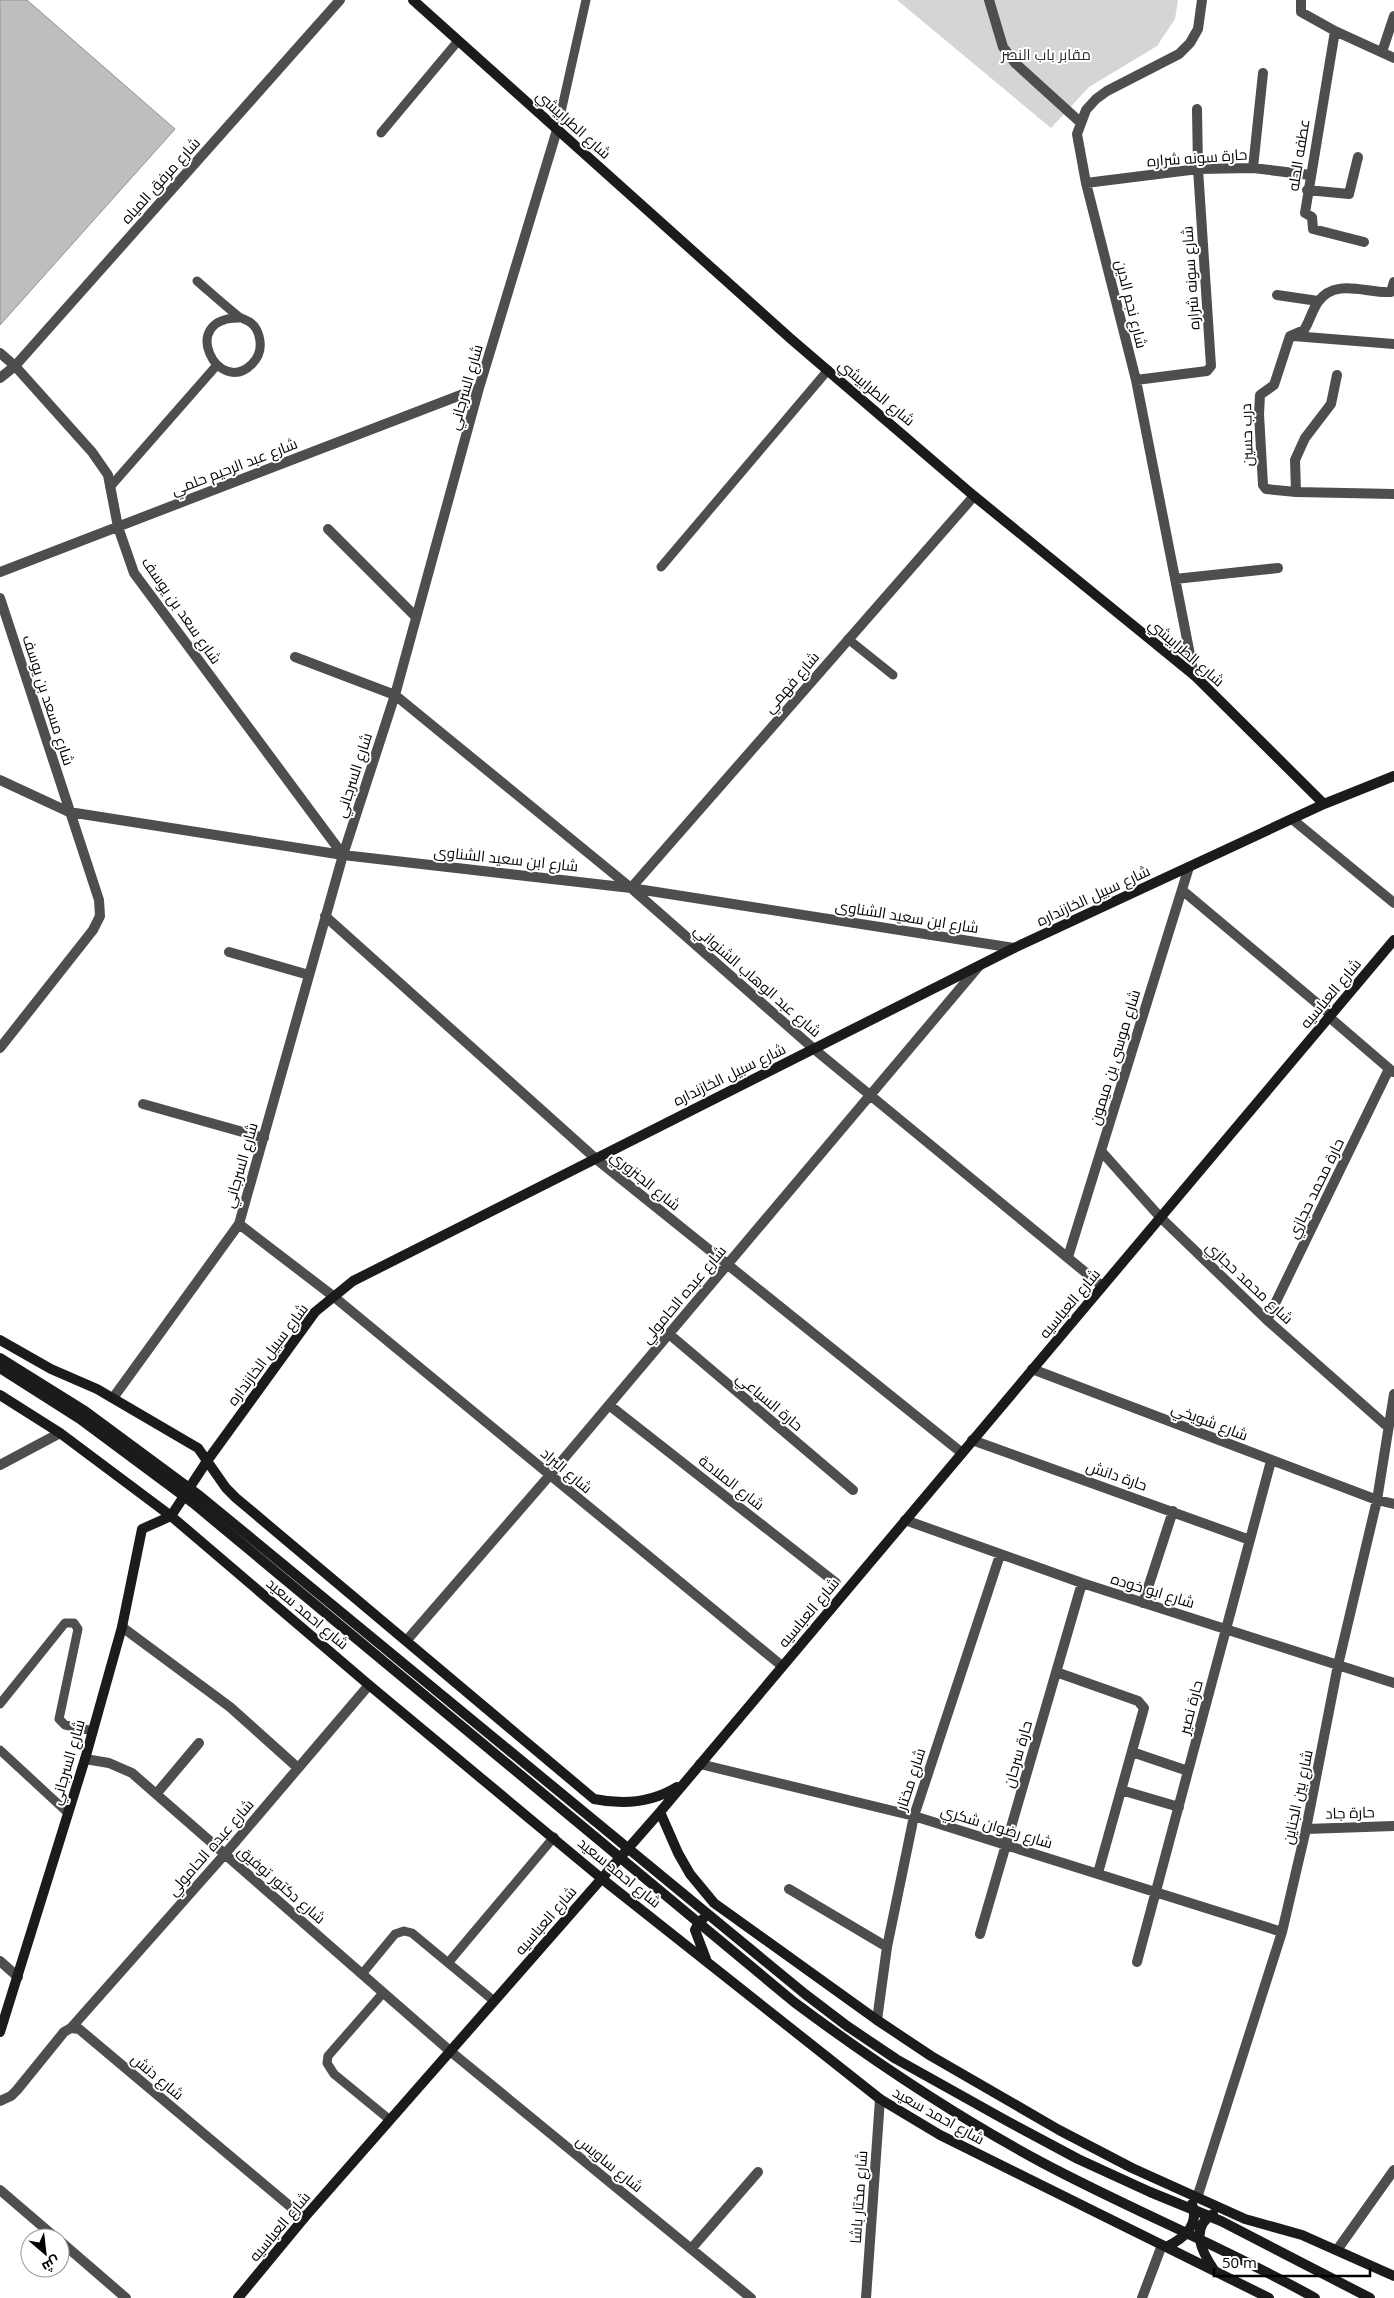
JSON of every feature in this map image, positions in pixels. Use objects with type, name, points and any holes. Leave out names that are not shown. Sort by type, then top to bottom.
[{"type":"main road","name":"شارع الطرابيشي","points":[[413,0],[828,370],[974,496],[1194,675],[1324,804]]},
{"type":"main road","name":"شارع سبيل الخازنداره","points":[[171,1516],[207,1461],[315,1312],[353,1280],[1014,948],[1324,804],[1394,776]]},
{"type":"main road","name":"شارع العباسيه","points":[[238,2298],[304,2218],[660,1812],[1394,940]]},
{"type":"main road","points":[[0,1340],[50,1369],[97,1389],[198,1448],[236,1498],[594,1799],[617,1803],[640,1802],[662,1795],[682,1784]]},
{"type":"main road","points":[[0,1358],[85,1411],[200,1496],[797,1988],[847,2026],[896,2059],[1078,2158],[1150,2192],[1221,2221],[1370,2298]]},
{"type":"main road","points":[[0,1368],[80,1419],[193,1503],[794,2002],[839,2036],[932,2099],[1043,2162],[1257,2266],[1315,2298]]},
{"type":"main road","name":"شارع احمد سعيد","points":[[0,1395],[60,1433],[171,1516],[369,1685],[601,1878],[880,2099],[940,2135],[1269,2298]]},
{"type":"main road","name":"شارع السرجاني","points":[[0,2032],[85,1759],[122,1627],[142,1529],[148,1524],[161,1522],[171,1516]]},
{"type":"main road","points":[[660,1812],[678,1853],[690,1874],[714,1903],[877,2020],[931,2056],[1032,2116],[1132,2168],[1224,2210],[1274,2228],[1302,2235],[1394,2276]]},
{"type":"main road","points":[[707,1961],[696,1935],[697,1926],[706,1918],[729,1914]]},
{"type":"main road","points":[[1164,2246],[1182,2240],[1192,2226],[1193,2196]]},
{"type":"main road","points":[[1214,2271],[1202,2253],[1198,2240],[1201,2226],[1211,2215],[1224,2210]]},
{"type":"street","name":"شارع مرفق المياه","points":[[0,378],[15,366],[340,0]]},
{"type":"street","points":[[989,0],[1003,47],[1015,63],[1080,122],[1086,110],[1101,95],[1179,54],[1198,29],[1202,0]]},
{"type":"street","points":[[1301,0],[1301,12],[1394,58]]},
{"type":"street","points":[[1382,52],[1394,16]]},
{"type":"street","name":"عطفه الحله","points":[[1335,30],[1304,212],[1312,217],[1312,228],[1364,242]]},
{"type":"street","points":[[1252,168],[1263,73]]},
{"type":"street","name":"شارع سونه شراره","points":[[1136,380],[1210,369],[1198,170],[1197,109]]},
{"type":"street","name":"شارع نجم الدين","points":[[1080,122],[1077,134],[1086,183],[1136,380],[1194,675]]},
{"type":"street","name":"شارع السرجاني","points":[[113,1398],[239,1224],[342,855],[395,695],[479,388],[557,130]]},
{"type":"street","points":[[1307,190],[1349,194],[1358,157]]},
{"type":"street","name":"حارة سونه شراره","points":[[1086,183],[1198,170],[1252,168],[1310,175]]},
{"type":"street","points":[[1290,336],[1304,330],[1318,301],[1328,293],[1346,287],[1391,292],[1394,282]]},
{"type":"street","points":[[1277,295],[1318,301]]},
{"type":"street","points":[[1290,336],[1394,344]]},
{"type":"street","name":"درب حسين","points":[[1290,336],[1274,385],[1260,395],[1259,414],[1263,485],[1271,491],[1394,494]]},
{"type":"street","name":"شارع سعد بن يوسف","points":[[0,352],[15,366],[92,452],[108,476],[118,527],[134,573],[342,855]]},
{"type":"street","points":[[1296,492],[1295,460],[1305,438],[1331,404],[1337,375]]},
{"type":"street","name":"شارع عبد الرحيم حلمي","points":[[0,572],[479,388]]},
{"type":"street","name":"شارع فهمي","points":[[631,888],[974,496]]},
{"type":"street","points":[[328,529],[416,617]]},
{"type":"street","points":[[1175,579],[1278,568]]},
{"type":"street","name":"شارع مسعد بن يوسف","points":[[0,598],[99,900],[100,916],[93,930],[0,1048]]},
{"type":"street","name":"شارع عبد الوهاب الشنواني","points":[[295,658],[395,695],[631,888],[814,1049],[1102,1286]]},
{"type":"street","name":"شارع ابن سعيد الشناوى","points":[[0,780],[69,812],[342,855],[631,888],[1014,948]]},
{"type":"street","points":[[1292,819],[1394,903]]},
{"type":"street","name":"شارع موسى بن ميمون","points":[[1068,1257],[1189,867]]},
{"type":"street","points":[[1182,890],[1391,1070]]},
{"type":"street","name":"شارع الجنزوري","points":[[325,916],[595,1158],[962,1453]]},
{"type":"street","points":[[229,952],[308,975]]},
{"type":"street","name":"شارع عبده الحامولي","points":[[407,1640],[550,1475],[979,966]]},
{"type":"street","name":"حارة محمد حجازي","points":[[1267,1320],[1391,1070]]},
{"type":"street","points":[[143,1104],[264,1138]]},
{"type":"street","name":"شارع محمد حجازي","points":[[1101,1150],[1160,1217],[1267,1320],[1388,1428]]},
{"type":"street","name":"شارع البراد","points":[[239,1224],[332,1296],[782,1666]]},
{"type":"street","name":"حارة السباعي","points":[[668,1334],[853,1490]]},
{"type":"street","name":"شارع شويخي","points":[[1032,1369],[1271,1461],[1377,1500],[1394,1504]]},
{"type":"street","name":"شارع بين الجناين","points":[[1193,2196],[1282,1932],[1306,1829],[1338,1665],[1377,1500],[1394,1394]]},
{"type":"street","name":"شارع الملاحة","points":[[609,1405],[836,1583]]},
{"type":"street","points":[[0,1465],[60,1433]]},
{"type":"street","name":"حارة دانش","points":[[972,1440],[1250,1540]]},
{"type":"street","name":"حارة نصير","points":[[1137,1962],[1271,1461]]},
{"type":"street","points":[[1143,1603],[1173,1511]]},
{"type":"street","name":"شارع ابو خوده","points":[[905,1520],[1000,1555],[1143,1603],[1394,1683]]},
{"type":"street","name":"شارع مختار","points":[[877,2020],[887,1947],[914,1816],[1000,1555]]},
{"type":"street","name":"حارة سرحان","points":[[980,1934],[1082,1582]]},
{"type":"street","points":[[122,1627],[230,1707],[298,1768]]},
{"type":"street","points":[[1056,1672],[1138,1701],[1144,1708],[1098,1874]]},
{"type":"street","name":"شارع عبده الحامولي","points":[[71,2028],[225,1854],[369,1685]]},
{"type":"street","points":[[157,1793],[199,1743]]},
{"type":"street","points":[[1132,1752],[1188,1771]]},
{"type":"street","name":"شارع دكتور توفيق","points":[[85,1759],[121,1768],[132,1773],[157,1793],[450,2052]]},
{"type":"street","name":"شارع رضوان شكري","points":[[700,1764],[914,1816],[1282,1932]]},
{"type":"street","points":[[1122,1790],[1178,1807]]},
{"type":"street","name":"حارة جاد","points":[[1306,1829],[1394,1826]]},
{"type":"street","points":[[789,1889],[887,1947]]},
{"type":"street","points":[[0,1961],[18,1977]]},
{"type":"street","points":[[0,2101],[11,2096],[64,2032],[71,2028]]},
{"type":"street","name":"شارع دنش","points":[[71,2028],[79,2029],[304,2218]]},
{"type":"street","name":"شارع ساويس","points":[[450,2052],[751,2298]]},
{"type":"street","name":"شارع مختار باشا","points":[[866,2298],[880,2099]]},
{"type":"street","points":[[1337,2250],[1394,2170]]},
{"type":"street","points":[[691,2249],[758,2172]]},
{"type":"street","points":[[0,2190],[44,2228]]},
{"type":"street","points":[[1142,2298],[1164,2246]]},
{"type":"street","points":[[70,2250],[126,2298]]},
{"type":"lane","points":[[557,130],[586,0]]},
{"type":"lane","points":[[381,133],[458,41]]},
{"type":"lane","points":[[197,281],[240,318],[251,323],[258,332],[261,344],[258,356],[251,365],[240,371],[228,371],[217,365],[209,356],[207,344],[210,332],[217,323],[228,318],[240,318]]},
{"type":"lane","points":[[110,487],[217,365]]},
{"type":"lane","points":[[661,567],[828,370]]},
{"type":"lane","points":[[848,639],[893,675]]},
{"type":"lane","points":[[0,1704],[65,1623],[74,1623],[78,1630],[59,1719],[65,1725],[92,1731]]},
{"type":"lane","points":[[0,1750],[68,1813]]},
{"type":"lane","points":[[448,1963],[554,1837]]},
{"type":"lane","points":[[362,1974],[396,1934],[404,1931],[412,1933],[494,2001]]},
{"type":"lane","points":[[383,1993],[328,2056],[327,2062],[334,2074],[390,2120]]},
{"type":"green space","name":"مقابر باب النصر","points":[[897,0],[1178,0],[1175,19],[1157,46],[1089,87],[1051,128]]},
{"type":"building","points":[[0,0],[27,0],[175,129],[0,325]]}]
